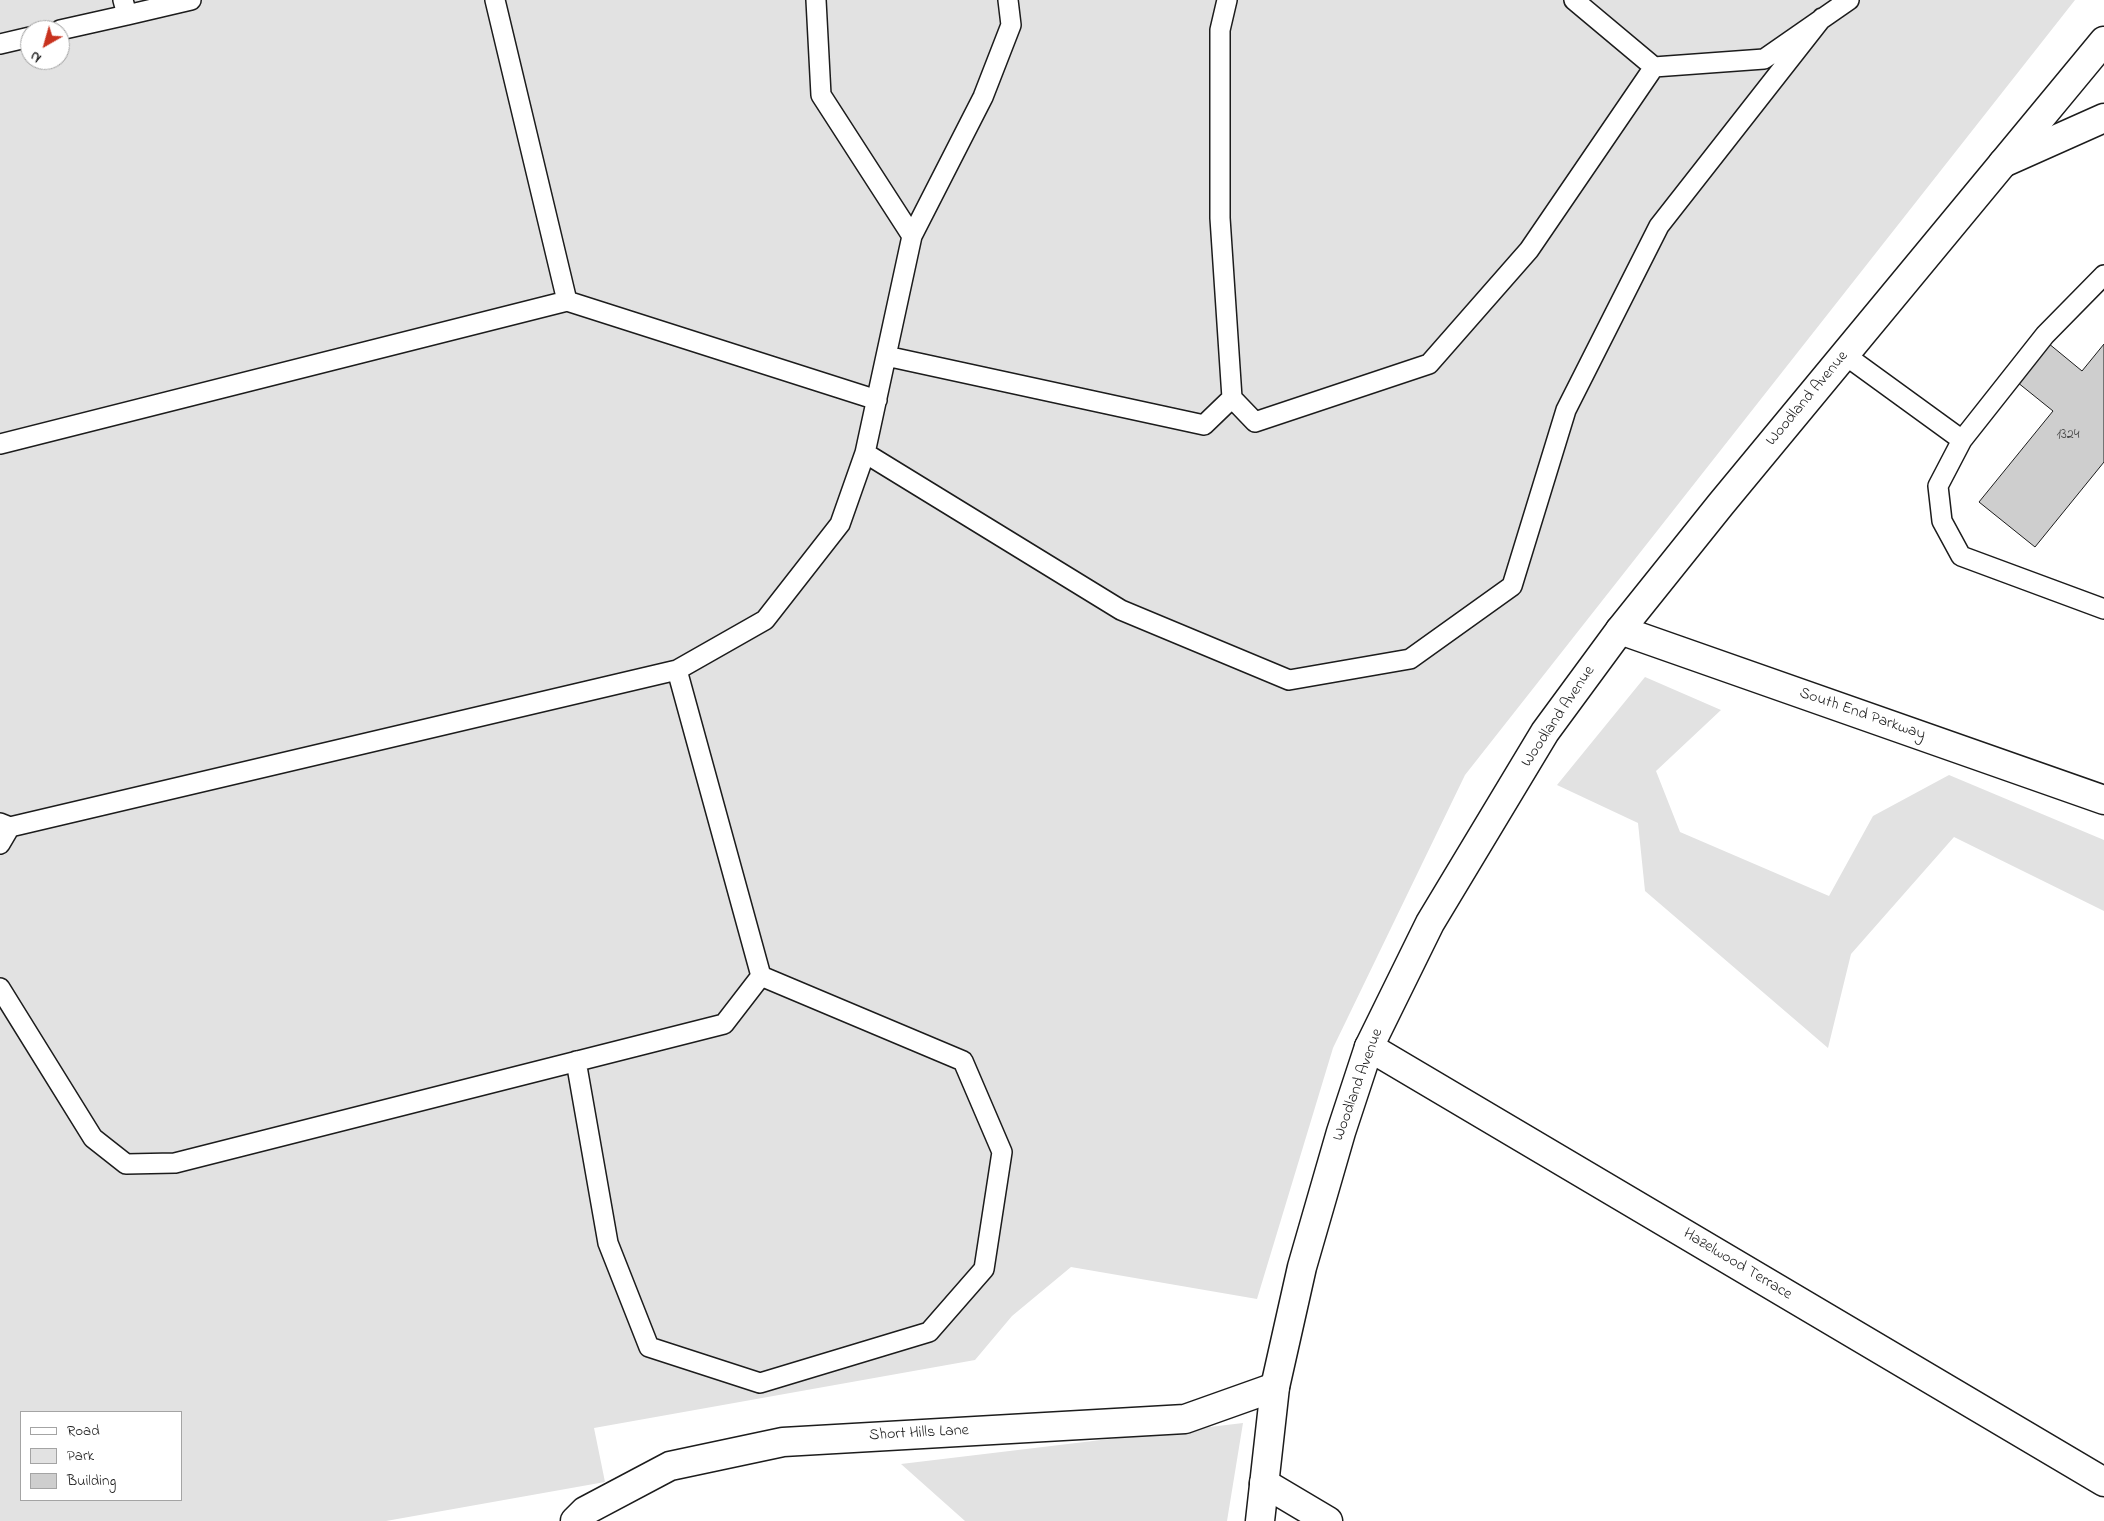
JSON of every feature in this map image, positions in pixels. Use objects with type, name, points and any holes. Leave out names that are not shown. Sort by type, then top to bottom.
[{"type":"street","name":"Woodland Avenue","points":[[1260,1521],[1276,1387],[1302,1267],[1341,1132],[1369,1047],[1435,915],[1546,732],[1620,630],[2104,42]]},
{"type":"street","points":[[2003,163],[2104,118]]},
{"type":"street","name":"South End Parkway","points":[[1620,630],[2101,794]]},
{"type":"street","name":"Hazelwood Terrace","points":[[1369,1047],[2104,1482]]},
{"type":"street","name":"Short Hills Lane","points":[[575,1521],[585,1511],[670,1466],[783,1442],[1185,1419],[1276,1387]]},
{"type":"street","points":[[1264,1483],[1328,1521]]},
{"type":"lane","points":[[70,27],[125,8],[191,0]]},
{"type":"lane","points":[[495,0],[567,301]]},
{"type":"lane","points":[[816,0],[821,95],[912,236]]},
{"type":"lane","points":[[0,844],[5,825],[677,670],[765,620],[840,524],[865,453],[912,236],[984,97],[1011,25],[1008,0]]},
{"type":"lane","points":[[1227,0],[1220,30],[1220,218],[1232,398],[1255,422],[1429,364],[1529,250],[1654,67]]},
{"type":"lane","points":[[1574,0],[1654,67],[1764,60],[1849,0]]},
{"type":"lane","points":[[865,453],[1121,610],[1289,680],[1410,658],[1512,586],[1566,410],[1658,226],[1822,18]]},
{"type":"lane","points":[[0,44],[20,39]]},
{"type":"lane","points":[[2104,275],[2045,335],[1962,440],[1938,486],[1942,521],[1961,556],[2104,609]]},
{"type":"lane","points":[[0,444],[567,301],[877,400]]},
{"type":"lane","points":[[1845,355],[1962,440]]},
{"type":"lane","points":[[886,356],[1204,425],[1232,398]]},
{"type":"lane","points":[[677,670],[761,976]]},
{"type":"lane","points":[[576,1061],[608,1242],[648,1347],[760,1382],[929,1332],[984,1269],[1002,1152],[963,1061],[761,976]]},
{"type":"lane","points":[[0,988],[92,1138],[126,1164],[175,1163],[724,1024],[761,976]]},
{"type":"green space","points":[[0,0],[2075,0],[1465,775],[1333,1048],[1257,1299],[1071,1267],[1012,1316],[975,1360],[594,1428],[605,1482],[386,1521],[0,1521]]},
{"type":"green space","points":[[1645,677],[1721,710],[1656,771],[1680,832],[1829,896],[1873,816],[1949,775],[2104,840],[2104,911],[1954,837],[1851,954],[1828,1048],[1645,891],[1638,823],[1557,785]]},
{"type":"green space","points":[[1243,1423],[1227,1521],[965,1521],[901,1464]]},
{"type":"building","points":[[2048,343],[2082,371],[2104,344],[2104,462],[2035,547],[1979,502],[2053,411],[2017,382]]}]
